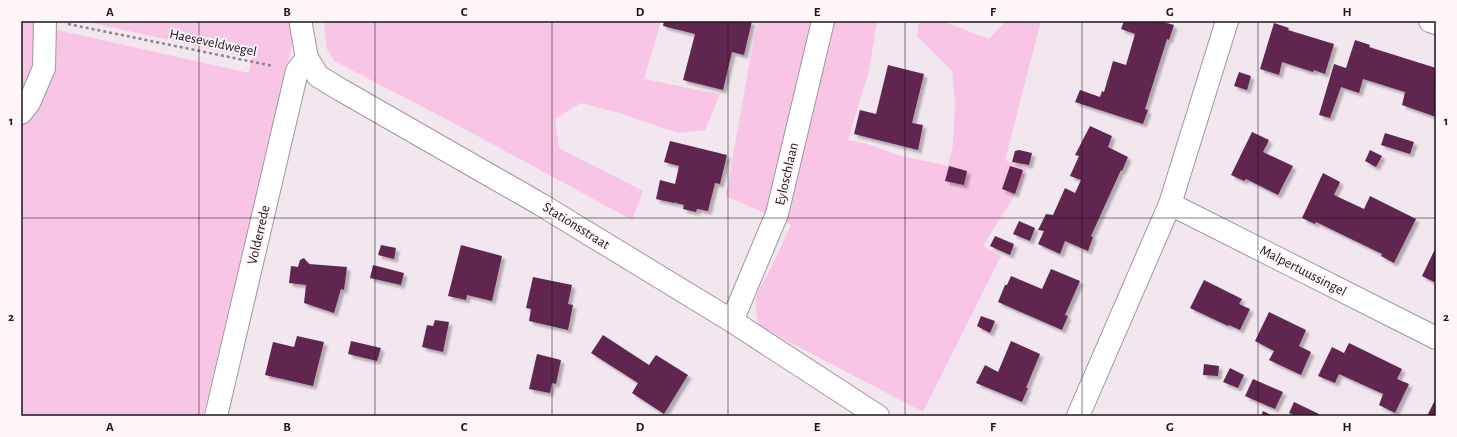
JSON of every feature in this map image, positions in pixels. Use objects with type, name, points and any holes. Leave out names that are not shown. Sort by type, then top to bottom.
[{"type":"street","name":"Stationsstraat","points":[[301,21],[302,64],[318,76],[540,204],[732,322],[878,416]]},
{"type":"street","name":"Eyloschlaan","points":[[732,322],[777,214],[822,21]]},
{"type":"street","points":[[1078,416],[1170,204],[1227,21]]},
{"type":"street","points":[[1430,21],[1436,23]]},
{"type":"street","points":[[21,113],[30,103],[44,68],[53,22]]},
{"type":"street","name":"Volderrede","points":[[216,416],[302,64]]},
{"type":"street","name":"Malpertuussingel","points":[[1170,204],[1436,338]]},
{"type":"path","name":"Haeseveldwegel","points":[[53,22],[302,64]]},
{"type":"shaded area","points":[[21,21],[36,22],[39,69],[21,106]]},
{"type":"shaded area","points":[[83,21],[295,21],[293,41],[281,95],[203,416],[21,416],[21,121],[53,29],[249,73],[252,58]]},
{"type":"shaded area","points":[[325,21],[661,21],[644,79],[720,94],[705,130],[678,133],[616,112],[581,103],[555,119],[559,148],[643,191],[632,220],[448,120],[334,61],[327,49],[324,27]]},
{"type":"shaded area","points":[[758,21],[877,21],[869,71],[848,140],[868,144],[897,155],[948,166],[953,144],[955,102],[952,71],[917,36],[919,21],[942,21],[989,39],[1006,21],[1041,21],[1005,160],[1027,169],[1020,187],[983,246],[1001,256],[923,412],[759,326],[756,309],[757,293],[772,266],[791,225],[726,196]]},
{"type":"building","points":[[664,21],[752,21],[744,55],[732,52],[723,90],[683,80],[695,34],[663,26]]},
{"type":"building","points":[[1124,21],[1160,21],[1174,25],[1169,40],[1167,39],[1145,109],[1148,110],[1143,124],[1075,102],[1080,90],[1100,97],[1102,91],[1104,92],[1113,61],[1126,65],[1135,34],[1121,29]]},
{"type":"building","points":[[1274,23],[1289,28],[1288,30],[1334,44],[1325,74],[1314,70],[1313,72],[1282,62],[1279,75],[1260,69]]},
{"type":"building","points":[[1355,40],[1370,45],[1369,47],[1436,68],[1436,117],[1402,105],[1405,92],[1363,79],[1359,93],[1341,87],[1330,118],[1319,115],[1334,64],[1346,68]]},
{"type":"building","points":[[888,65],[924,74],[912,123],[923,125],[918,150],[854,134],[860,110],[876,114]]},
{"type":"building","points":[[1239,72],[1251,76],[1247,90],[1234,86]]},
{"type":"building","points":[[1090,126],[1112,136],[1108,147],[1128,157],[1091,236],[1093,237],[1088,251],[1065,241],[1060,254],[1038,244],[1044,231],[1038,230],[1046,214],[1053,215],[1065,188],[1075,193],[1081,180],[1070,176],[1079,156],[1075,155]]},
{"type":"building","points":[[1252,132],[1269,140],[1263,152],[1293,166],[1278,195],[1246,179],[1244,181],[1231,175]]},
{"type":"building","points":[[1385,133],[1414,142],[1410,154],[1381,145]]},
{"type":"building","points":[[670,141],[727,155],[720,184],[715,183],[708,211],[697,209],[696,212],[683,209],[684,205],[676,202],[674,203],[656,199],[660,180],[675,184],[679,166],[664,162]]},
{"type":"building","points":[[1019,150],[1032,153],[1029,165],[1012,162],[1015,151]]},
{"type":"building","points":[[1370,150],[1382,156],[1376,167],[1365,161]]},
{"type":"building","points":[[949,166],[967,171],[964,185],[945,181]]},
{"type":"building","points":[[1010,166],[1023,170],[1015,194],[1002,189]]},
{"type":"building","points":[[1323,173],[1340,182],[1334,195],[1364,209],[1370,196],[1416,219],[1394,263],[1381,256],[1382,254],[1316,222],[1315,224],[1302,218]]},
{"type":"building","points":[[1019,221],[1035,228],[1030,241],[1013,234]]},
{"type":"building","points":[[995,236],[1014,244],[1010,255],[990,246]]},
{"type":"building","points":[[381,245],[396,248],[394,259],[378,255]]},
{"type":"building","points":[[461,245],[502,256],[492,301],[467,295],[466,300],[448,296]]},
{"type":"building","points":[[1436,247],[1436,283],[1422,276]]},
{"type":"building","points":[[304,258],[309,264],[347,267],[344,290],[341,289],[334,313],[304,303],[306,285],[289,283],[291,266],[298,267],[300,260]]},
{"type":"building","points":[[373,265],[404,273],[401,285],[370,278]]},
{"type":"building","points":[[1051,269],[1080,281],[1065,315],[1068,316],[1062,330],[998,302],[1005,285],[1007,285],[1011,276],[1042,289]]},
{"type":"building","points":[[533,277],[572,285],[568,304],[573,305],[568,330],[529,321],[531,309],[526,308]]},
{"type":"building","points":[[1204,280],[1242,299],[1239,304],[1250,309],[1240,330],[1190,308]]},
{"type":"building","points":[[1269,312],[1306,330],[1299,346],[1311,352],[1301,375],[1269,360],[1274,351],[1255,341]]},
{"type":"building","points":[[981,316],[995,321],[990,333],[977,326]]},
{"type":"building","points":[[435,320],[449,322],[443,352],[422,347],[427,325],[433,326]]},
{"type":"building","points":[[603,335],[649,365],[656,355],[688,375],[664,414],[632,393],[638,383],[591,353]]},
{"type":"building","points":[[297,336],[324,342],[313,386],[265,375],[273,342],[294,347]]},
{"type":"building","points":[[351,341],[381,348],[377,361],[348,354]]},
{"type":"building","points":[[1011,341],[1040,354],[1022,402],[976,383],[985,365],[998,372]]},
{"type":"building","points":[[1349,343],[1402,369],[1397,379],[1409,384],[1395,413],[1379,405],[1383,394],[1339,374],[1335,383],[1318,376],[1332,347],[1344,353]]},
{"type":"building","points":[[537,354],[561,360],[556,384],[552,383],[550,393],[529,389]]},
{"type":"building","points":[[1204,364],[1219,366],[1218,376],[1203,375]]},
{"type":"building","points":[[1230,368],[1244,375],[1238,388],[1223,382]]},
{"type":"building","points":[[1253,379],[1283,392],[1275,409],[1245,396]]},
{"type":"building","points":[[1436,398],[1436,416],[1427,416]]},
{"type":"building","points":[[1294,402],[1319,414],[1318,416],[1296,416],[1289,413]]},
{"type":"building","points":[[1263,411],[1273,416],[1261,416]]}]
